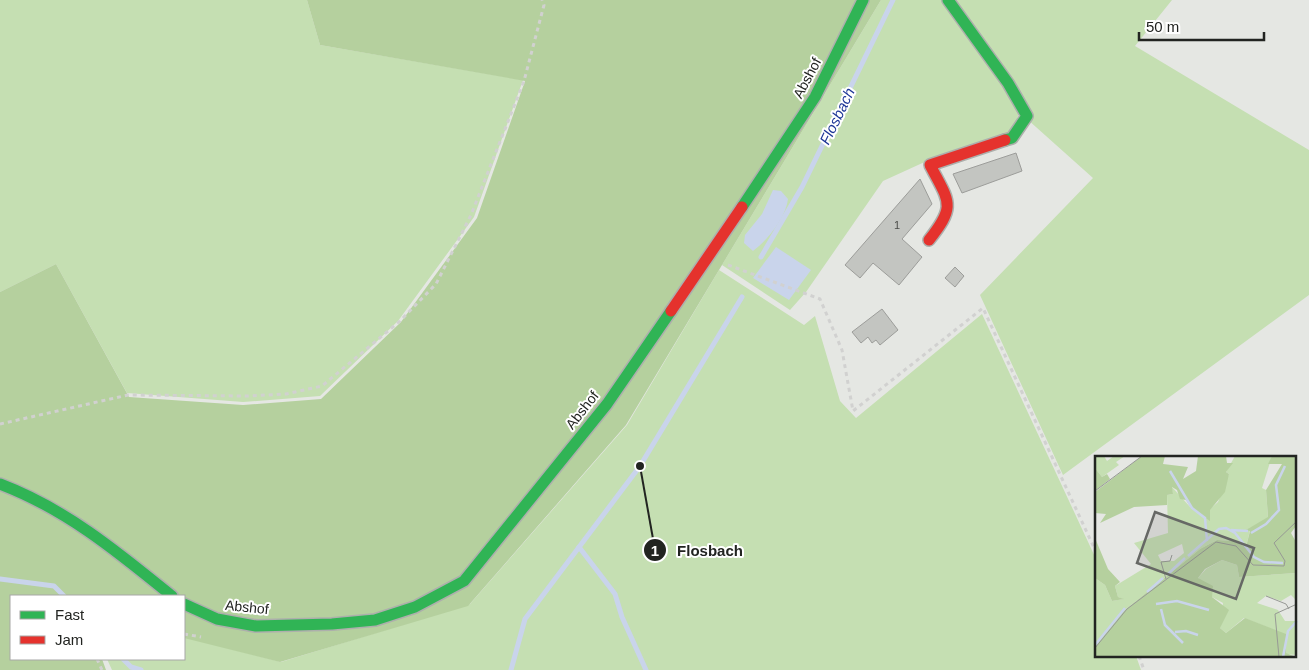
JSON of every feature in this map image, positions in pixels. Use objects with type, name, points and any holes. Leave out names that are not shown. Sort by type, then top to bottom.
[{"type":"street","name":"Abshof","points":[[185,604],[217,620],[256,626],[332,624],[375,620],[415,607],[464,581],[607,404],[709,257],[815,97],[863,0]]},
{"type":"street","points":[[929,240],[946,220],[949,202],[930,165],[1012,138],[1027,116],[1008,84],[948,0]]},
{"type":"street","points":[[0,484],[18,490],[74,519],[171,595]]},
{"type":"path","points":[[0,424],[128,395],[247,396],[286,394],[322,386],[400,321],[436,284],[471,215],[524,81],[544,5],[542,0]]},
{"type":"path","points":[[709,257],[820,299],[842,350],[853,411],[983,308],[1095,550]]},
{"type":"path","points":[[1140,658],[1144,670]]},
{"type":"green space","points":[[0,0],[307,0],[320,45],[523,80],[474,217],[398,321],[320,396],[243,402],[127,393],[56,264],[0,292]]},
{"type":"green space","points":[[307,0],[881,0],[626,425],[468,606],[280,662],[185,638],[185,595],[10,595],[10,660],[102,660],[106,670],[0,670],[0,292],[56,264],[129,397],[243,405],[321,399],[401,322],[477,218],[525,81],[320,45]]},
{"type":"green space","points":[[881,0],[945,0],[1021,108],[1011,135],[929,160],[883,181],[806,292],[790,310],[722,265]]},
{"type":"green space","points":[[951,0],[1172,0],[1135,46],[1309,150],[1309,295],[1063,475],[980,295],[1093,178],[1027,119]]},
{"type":"green space","points":[[719,270],[804,325],[815,316],[840,401],[856,418],[982,314],[1095,557],[1095,658],[1137,658],[1141,670],[112,670],[107,660],[185,660],[185,637],[281,662],[470,604],[627,425]]},
{"type":"water","points":[[773,190],[781,191],[788,199],[787,206],[775,228],[765,241],[753,251],[744,243],[745,235],[762,214]]},
{"type":"water","points":[[776,247],[811,270],[789,300],[753,278]]},
{"type":"building","points":[[1016,153],[1022,171],[962,193],[953,174]]},
{"type":"building","points":[[920,179],[932,204],[902,239],[922,257],[899,285],[873,263],[860,278],[845,265]]},
{"type":"building","points":[[955,267],[964,276],[955,287],[945,278]]},
{"type":"building","points":[[882,309],[898,330],[880,345],[876,340],[872,343],[868,337],[861,343],[852,332]]},
{"type":"waterway","name":"Flosbach","points":[[761,257],[802,187],[893,0]]},
{"type":"waterway","name":"Flosbach","points":[[511,670],[525,619],[640,466],[742,297]]},
{"type":"waterway","points":[[579,547],[615,594],[622,617],[646,670]]},
{"type":"waterway","name":"Flosbach","points":[[0,579],[54,586],[63,595]]},
{"type":"waterway","name":"Flosbach","points":[[124,660],[131,667],[141,670]]},
{"type":"traffic: fast","points":[[742,207],[815,97],[863,0]]},
{"type":"traffic: fast","points":[[948,0],[1008,83],[1027,116],[1012,138],[1005,140]]},
{"type":"traffic: fast","points":[[185,604],[217,619],[256,626],[332,624],[375,620],[415,607],[464,581],[607,404],[671,311]]},
{"type":"traffic: fast","points":[[0,484],[24,494],[69,519],[132,563],[171,595]]},
{"type":"traffic: jam","points":[[929,240],[944,219],[947,211],[947,203],[942,187],[930,165],[1005,140]]},
{"type":"traffic: jam","points":[[671,311],[742,207]]},
{"type":"place","name":"Flosbach","points":[[640,466]]}]
